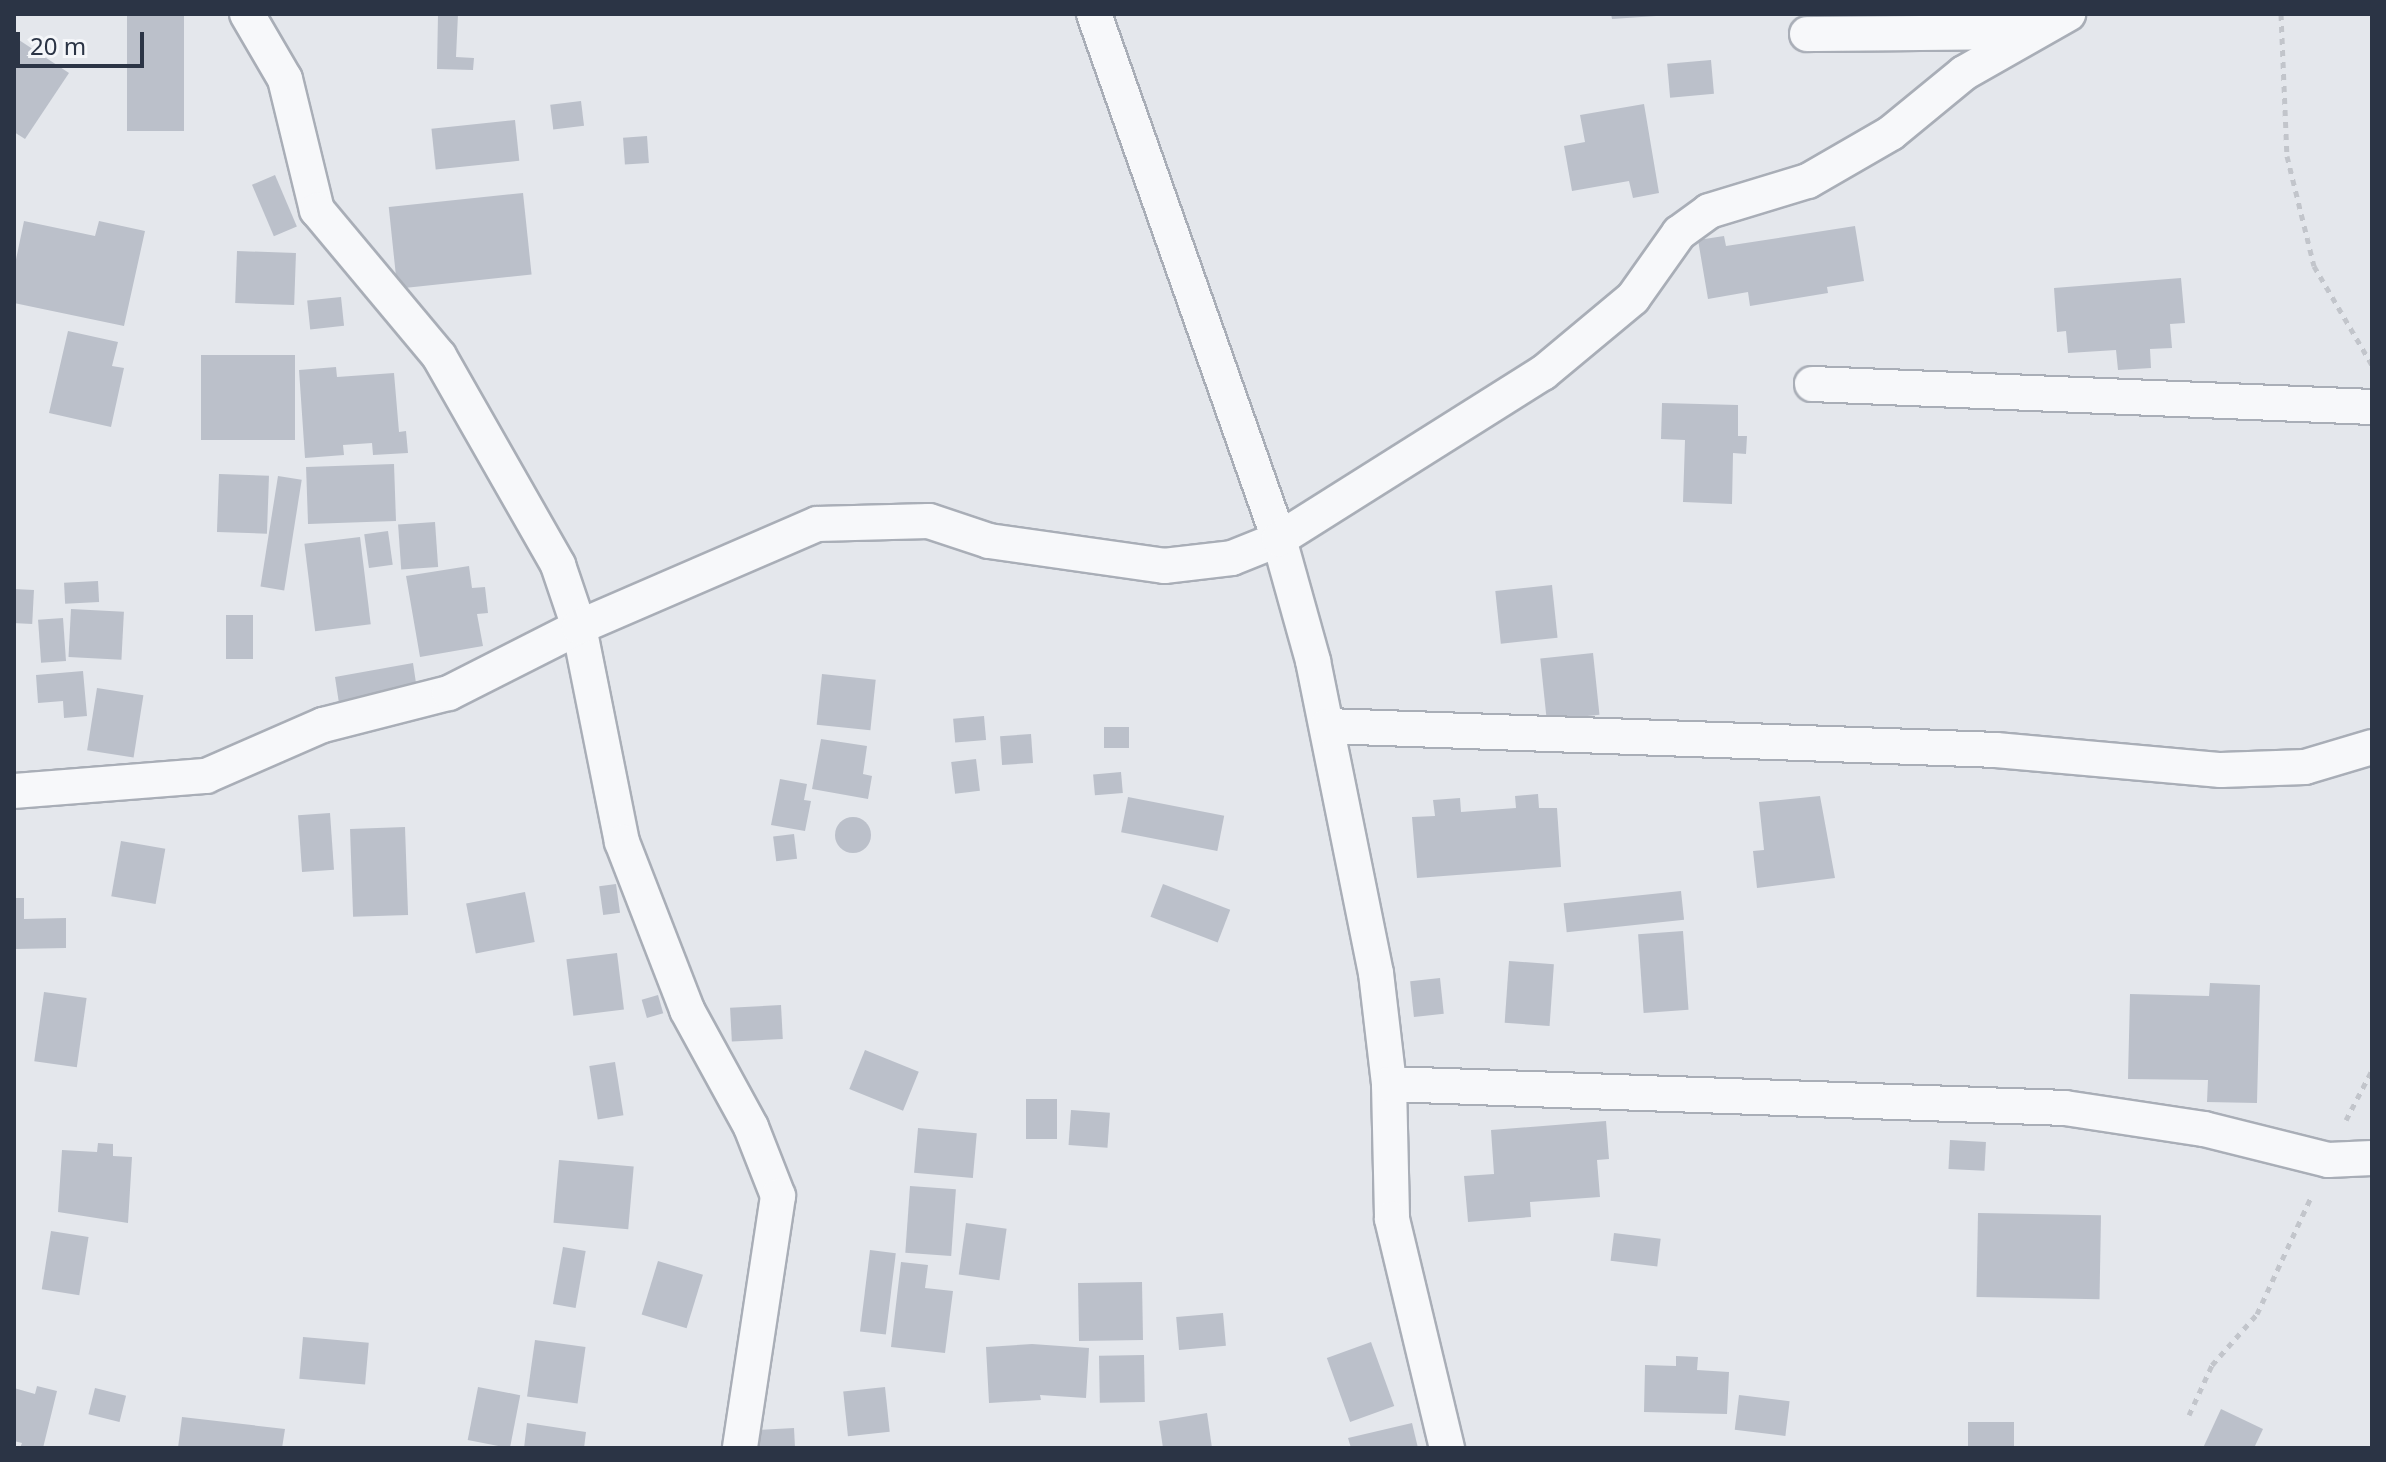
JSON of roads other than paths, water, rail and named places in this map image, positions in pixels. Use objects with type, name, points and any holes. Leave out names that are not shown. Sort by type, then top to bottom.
[{"type":"street","points":[[247,14],[285,79],[317,210],[439,356],[558,565],[579,627],[622,842],[687,1010],[751,1127],[778,1196],[740,1448]]},
{"type":"street","points":[[1094,14],[1279,539],[1327,726],[1376,973],[1389,1084],[1392,1219],[1447,1448]]},
{"type":"street","points":[[14,791],[206,776],[323,725],[449,693],[579,627],[817,524],[929,521],[989,541],[1164,566],[1232,558],[1279,539],[1543,373],[1633,298],[1679,233],[1709,211],[1808,181],[1891,133],[1964,73],[2068,14]]},
{"type":"street","points":[[1807,34],[2038,32]]},
{"type":"street","points":[[1812,384],[2372,407]]},
{"type":"street","points":[[1327,726],[1996,750],[2221,770],[2305,767],[2372,747]]},
{"type":"street","points":[[1389,1084],[2065,1108],[2204,1129],[2328,1160],[2372,1158]]}]
